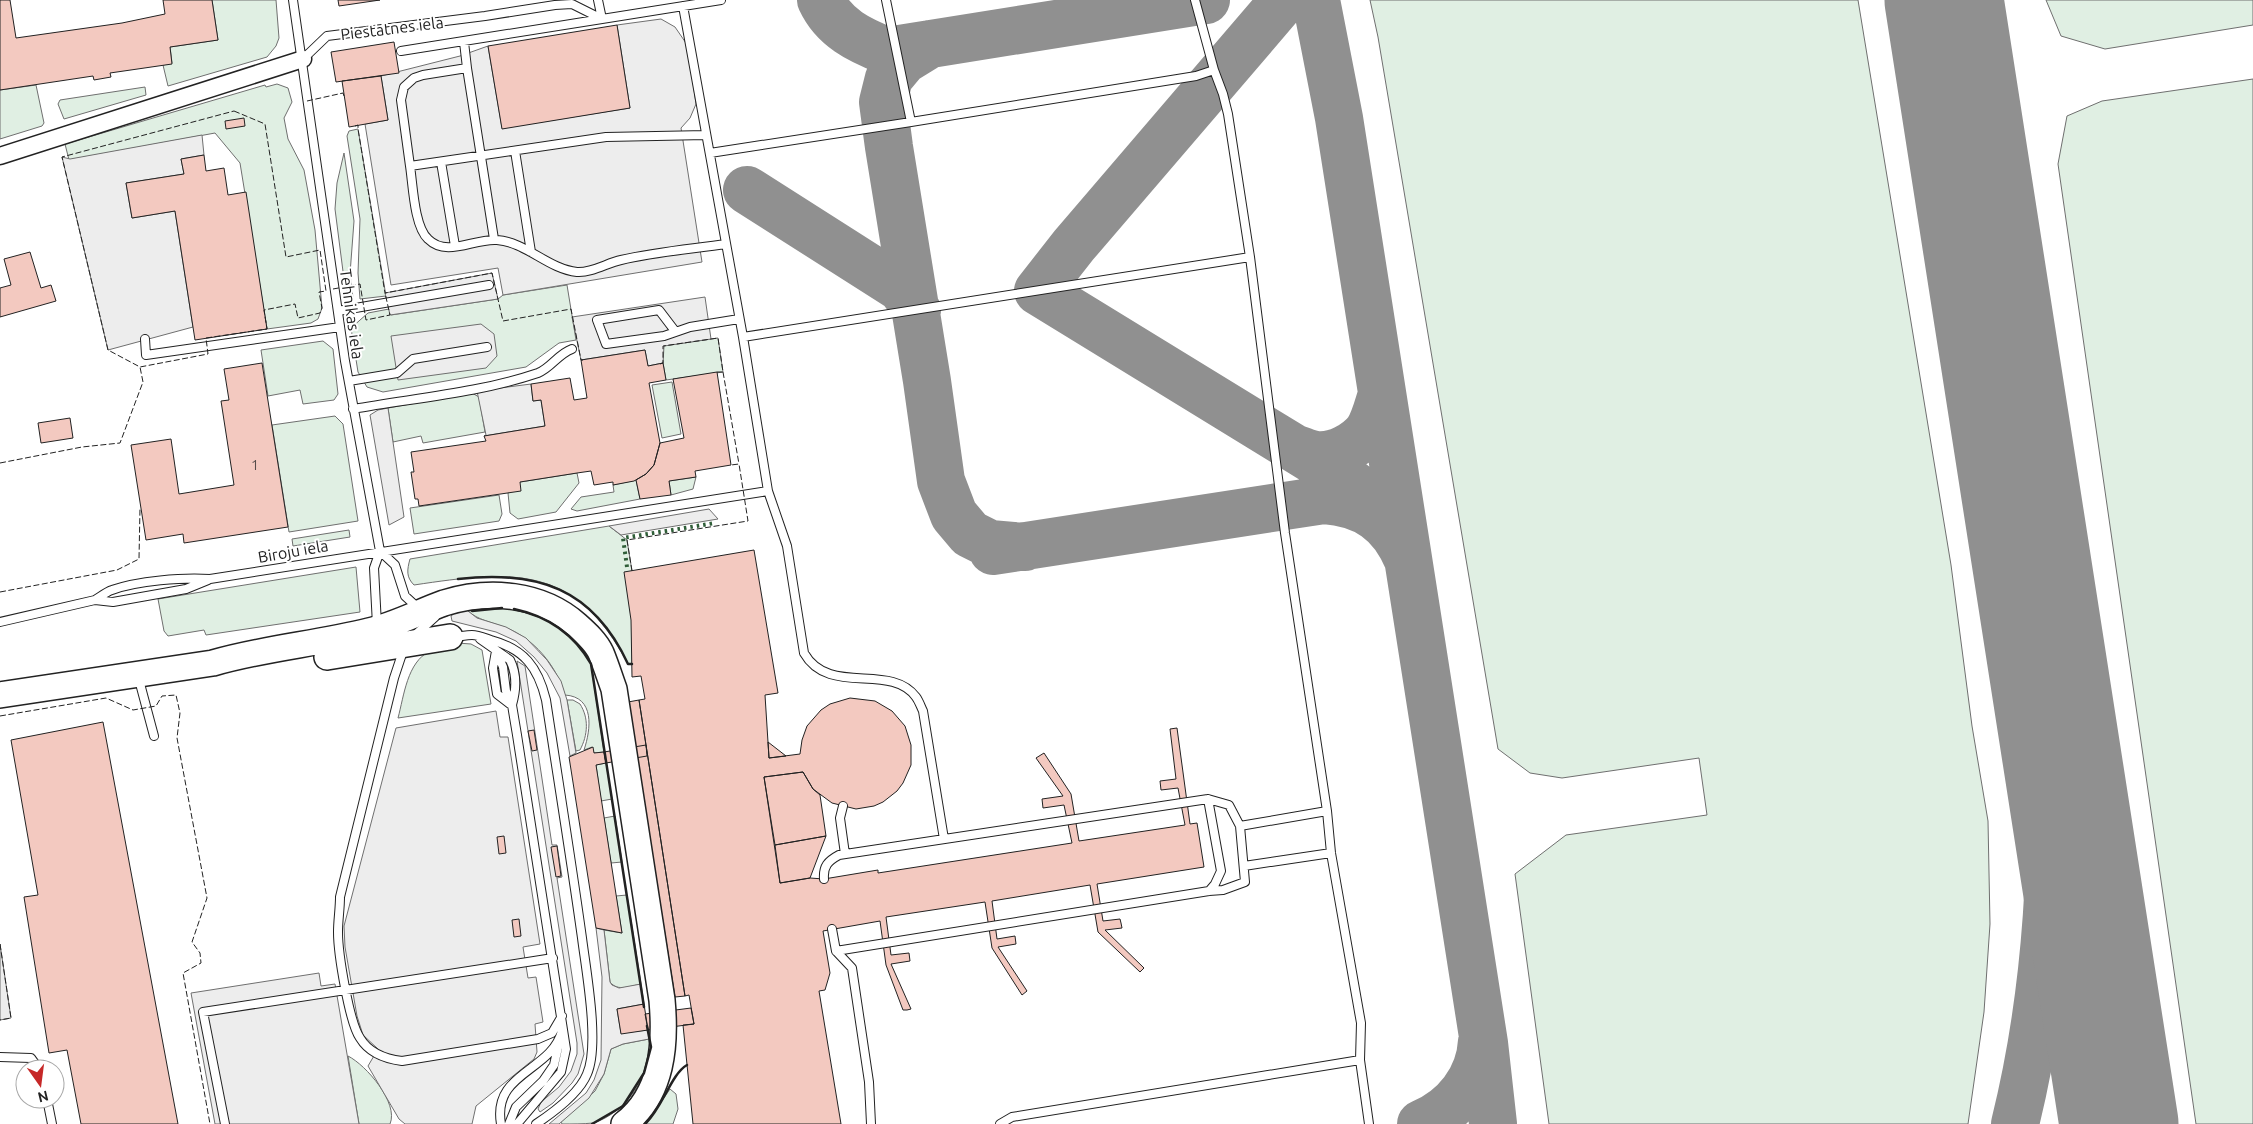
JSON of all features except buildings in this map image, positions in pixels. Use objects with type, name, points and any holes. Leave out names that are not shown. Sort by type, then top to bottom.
[{"type":"main road","points":[[0,695],[212,663],[246,654],[344,638],[377,629],[422,611],[458,600],[508,596],[527,598],[553,607],[588,635],[601,652],[614,689],[662,1000],[664,1048],[659,1071],[648,1095],[634,1116],[624,1124]]},
{"type":"main road","points":[[212,663],[268,663],[462,636]]},
{"type":"street","name":"Piestātnes iela","points":[[0,156],[303,59]]},
{"type":"lane","name":"Tehnikas iela","points":[[293,0],[303,59],[306,101],[340,327],[380,552],[374,568],[377,629]]},
{"type":"lane","points":[[598,0],[602,18]]},
{"type":"lane","points":[[401,51],[721,0]]},
{"type":"lane","points":[[886,0],[911,122]]},
{"type":"lane","points":[[1195,0],[1214,70],[1223,94],[1232,138],[1250,257],[1285,533],[1327,811],[1331,854],[1361,1023],[1360,1060],[1369,1124]]},
{"type":"lane","name":"Piestātnes iela","points":[[303,59],[328,36],[537,4],[572,4],[602,18]]},
{"type":"lane","points":[[683,6],[740,319],[768,492],[787,546],[804,654],[810,664],[827,675],[881,681],[903,686],[916,696],[923,711],[944,838]]},
{"type":"lane","points":[[464,42],[494,239]]},
{"type":"lane","points":[[467,68],[414,78],[404,87],[401,100],[419,225],[425,237],[434,244],[447,248],[494,239],[511,242],[562,268],[578,272],[620,260],[726,244]]},
{"type":"lane","points":[[710,153],[1196,76],[1214,70]]},
{"type":"lane","points":[[410,166],[606,137],[706,135]]},
{"type":"lane","points":[[515,151],[531,252]]},
{"type":"lane","points":[[441,162],[455,246]]},
{"type":"lane","points":[[743,337],[1250,257]]},
{"type":"lane","points":[[338,311],[489,285]]},
{"type":"lane","points":[[675,331],[659,310],[597,320],[606,344],[664,336],[675,331],[740,319]]},
{"type":"lane","points":[[145,339],[146,355],[340,327]]},
{"type":"lane","points":[[349,382],[397,373],[413,359],[487,347]]},
{"type":"lane","points":[[353,408],[504,384],[541,372],[562,352],[572,349]]},
{"type":"lane","name":"Biroju iela","points":[[0,622],[95,600],[111,590],[139,584],[184,577],[210,579],[768,492]]},
{"type":"lane","points":[[380,552],[395,565],[405,596],[422,611]]},
{"type":"lane","name":"Biroju iela","points":[[95,600],[113,602],[142,598],[186,589],[210,579]]},
{"type":"lane","points":[[458,600],[428,622],[405,645],[394,678],[340,897],[338,933],[347,991],[359,1038],[372,1051],[389,1059],[402,1061],[538,1039],[552,1033],[562,1016]]},
{"type":"lane","points":[[462,636],[496,651],[510,660],[512,665],[516,690],[512,705],[566,1049],[561,1072],[517,1124]]},
{"type":"lane","points":[[462,636],[497,642],[519,651],[534,668],[542,683],[589,988],[591,1060],[587,1075],[578,1088],[536,1124]]},
{"type":"lane","points":[[496,651],[492,668],[497,694],[512,705]]},
{"type":"lane","points":[[138,674],[154,736]]},
{"type":"lane","points":[[1208,799],[1221,870],[1215,884],[1209,891]]},
{"type":"lane","points":[[824,879],[825,866],[831,859],[845,854],[1208,799],[1229,805],[1240,826],[1244,882],[1223,890],[836,951]]},
{"type":"lane","points":[[843,806],[840,818],[845,854]]},
{"type":"lane","points":[[1240,826],[1327,811]]},
{"type":"lane","points":[[1244,866],[1331,854]]},
{"type":"lane","points":[[832,929],[836,951],[852,968],[869,1082],[871,1124]]},
{"type":"lane","points":[[225,1124],[203,1012],[553,958]]},
{"type":"lane","points":[[501,1124],[501,1101],[506,1090],[557,1045],[563,1027]]},
{"type":"lane","points":[[509,1124],[516,1107],[543,1081],[554,1065],[563,1027]]},
{"type":"lane","points":[[0,1058],[32,1059]]},
{"type":"lane","points":[[1000,1124],[1012,1117],[1360,1060]]},
{"type":"lane","points":[[49,1109],[52,1124]]},
{"type":"green space","points":[[212,0],[276,0],[279,38],[276,46],[267,57],[168,86],[163,65],[172,63],[170,47],[218,40]]},
{"type":"green space","points":[[1370,0],[1858,0],[1951,565],[1972,726],[1988,821],[1990,924],[1984,1012],[1968,1124],[1549,1124],[1515,874],[1566,835],[1707,815],[1699,758],[1562,778],[1530,773],[1498,749],[1378,37]]},
{"type":"green space","points":[[2046,0],[2253,0],[2253,25],[2105,49],[2061,36]]},
{"type":"green space","points":[[2253,79],[2253,1124],[2196,1124],[2058,164],[2067,116],[2102,101]]},
{"type":"green space","points":[[277,84],[288,88],[292,102],[284,118],[288,139],[304,170],[315,230],[322,308],[318,319],[311,323],[267,329],[240,163],[215,133],[69,160],[65,144],[265,85],[266,87]]},
{"type":"green space","points":[[36,85],[44,123],[42,126],[0,139],[0,90]]},
{"type":"green space","points":[[145,87],[146,95],[64,119],[58,104],[60,100]]},
{"type":"green space","points":[[358,129],[386,296],[360,299],[358,273],[360,219],[347,136],[349,131]]},
{"type":"green space","points":[[344,153],[354,221],[350,274],[353,298],[349,296],[345,287],[335,209],[337,183]]},
{"type":"green space","points":[[567,285],[576,340],[559,343],[526,367],[383,392],[367,387],[358,372],[351,328],[368,313],[389,309],[391,315],[498,299],[503,295]]},
{"type":"green space","points":[[718,338],[723,372],[666,380],[663,346]]},
{"type":"green space","points":[[323,341],[333,349],[338,394],[334,400],[303,404],[300,390],[268,396],[261,350]]},
{"type":"green space","points":[[672,382],[681,434],[662,438],[652,385]]},
{"type":"green space","points":[[472,393],[479,397],[485,432],[423,443],[421,436],[393,442],[388,408]]},
{"type":"green space","points":[[335,416],[343,424],[358,521],[289,532],[272,425]]},
{"type":"green space","points":[[577,473],[579,483],[556,512],[518,519],[510,513],[508,493],[520,482]]},
{"type":"green space","points":[[696,477],[693,489],[671,495],[669,481]]},
{"type":"green space","points":[[636,480],[640,499],[577,511],[571,509],[581,497],[614,492],[613,485]]},
{"type":"green space","points":[[499,495],[502,514],[499,521],[414,534],[410,508]]},
{"type":"green space","points":[[609,526],[627,540],[632,571],[632,664],[628,664],[608,631],[586,607],[563,591],[539,581],[512,577],[482,577],[414,585],[408,576],[410,559]]},
{"type":"green space","points":[[349,530],[350,537],[293,546],[292,539]]},
{"type":"green space","points":[[356,567],[360,612],[206,635],[204,630],[168,636],[164,631],[158,599]]},
{"type":"green space","points":[[509,608],[529,612],[551,621],[582,649],[591,664],[604,752],[594,753],[592,747],[584,750],[589,724],[586,708],[582,701],[565,695],[550,663],[534,645],[515,632],[480,619],[468,611]]},
{"type":"green space","points":[[457,643],[471,644],[482,650],[491,704],[398,718],[408,680],[416,663],[430,651]]},
{"type":"green space","points":[[567,700],[573,700],[580,704],[585,715],[585,738],[580,750],[576,751]]},
{"type":"green space","points":[[606,763],[612,799],[601,801],[596,765]]},
{"type":"green space","points":[[615,816],[622,862],[611,863],[604,818]]},
{"type":"green space","points":[[627,895],[641,984],[620,988],[610,982],[604,930],[622,933],[616,896]]},
{"type":"green space","points":[[649,1039],[650,1052],[642,1078],[635,1090],[616,1111],[593,1123],[562,1124],[561,1122],[595,1091],[604,1074],[611,1049],[623,1044]]},
{"type":"green space","points":[[348,1056],[363,1067],[379,1086],[390,1106],[392,1115],[390,1124],[359,1124]]},
{"type":"green space","points":[[670,1089],[676,1094],[678,1109],[673,1124],[646,1124]]},
{"type":"shaded area","points":[[661,19],[675,27],[688,46],[696,104],[690,118],[681,128],[702,262],[503,295],[498,268],[391,285],[365,124],[388,120],[381,76],[460,56],[488,46],[502,128],[630,108],[617,25]]},
{"type":"shaded area","points":[[202,135],[204,155],[181,159],[184,174],[126,183],[132,218],[175,211],[193,327],[108,350],[62,157],[70,159]]},
{"type":"shaded area","points":[[492,273],[498,299],[390,315],[385,293]]},
{"type":"shaded area","points":[[705,297],[711,339],[664,346],[663,363],[648,366],[645,350],[581,360],[572,317]]},
{"type":"shaded area","points":[[481,324],[494,334],[497,356],[486,368],[398,380],[391,336]]},
{"type":"shaded area","points":[[531,384],[533,401],[541,400],[545,426],[484,436],[486,435],[477,391]]},
{"type":"shaded area","points":[[388,408],[404,517],[389,525],[370,415],[378,410]]},
{"type":"shaded area","points":[[709,509],[718,519],[621,535],[609,526]]},
{"type":"shaded area","points":[[465,605],[468,611],[477,618],[506,627],[526,638],[547,660],[561,681],[567,700],[576,753],[570,756],[560,698],[547,673],[534,657],[516,641],[496,632],[452,621],[451,616]]},
{"type":"shaded area","points":[[517,661],[525,666],[552,845],[557,845],[562,877],[557,878],[584,1054],[578,1074],[572,1083],[553,1103],[540,1112],[538,1109],[541,1102],[559,1087],[571,1071],[577,1054],[577,1043]]},
{"type":"shaded area","points":[[496,711],[500,737],[508,737],[540,944],[523,947],[528,978],[536,977],[543,1022],[535,1024],[537,1052],[534,1059],[476,1106],[472,1124],[405,1124],[399,1119],[368,1066],[378,1049],[363,1035],[357,1016],[345,947],[344,926],[396,728]]},
{"type":"shaded area","points":[[596,928],[604,930],[610,982],[612,985],[619,988],[641,984],[644,1004],[617,1009],[621,1033],[648,1030],[649,1039],[623,1044],[611,1049],[604,1074],[589,1098],[559,1124],[549,1124],[586,1093],[594,1080],[601,1060],[602,977]]},
{"type":"shaded area","points":[[0,944],[11,1018],[0,1020]]},
{"type":"shaded area","points":[[319,973],[321,986],[335,984],[359,1124],[215,1124],[191,993]]},
{"type":"taxiway","points":[[821,0],[826,10],[840,26],[857,37],[887,51],[1206,0]]},
{"type":"taxiway","points":[[1284,0],[1074,245],[1038,291],[1294,448]]},
{"type":"taxiway","points":[[1316,0],[1339,118],[1484,1043],[1493,1124]]},
{"type":"taxiway","points":[[930,44],[904,60],[889,78],[883,102],[941,481],[954,515],[970,534],[990,544],[1025,547]]},
{"type":"taxiway","points":[[747,190],[901,288],[917,310]]},
{"type":"taxiway","points":[[1354,485],[1294,448],[1323,455],[1338,452],[1352,445],[1368,431],[1382,394]]},
{"type":"taxiway","points":[[993,551],[1324,500],[1352,505],[1375,516],[1394,535],[1408,560]]},
{"type":"taxiway","points":[[2015,1124],[2025,1080],[2040,990],[2048,899],[2051,807],[2043,641]]},
{"type":"taxiway","points":[[1421,1124],[1445,1110],[1464,1092],[1476,1068],[1482,1041]]},
{"type":"runway","points":[[1944,0],[2119,1124]]},
{"type":"hedge","points":[[627,567],[623,538],[715,523]]},
{"type":"fence","points":[[307,101],[343,93],[344,96]]},
{"type":"fence","points":[[234,111],[265,124],[286,257],[320,250],[326,291],[319,292],[322,308],[320,313],[298,318],[295,304],[264,310],[267,329],[206,338],[208,354],[140,367],[108,350],[62,157],[234,111]]},
{"type":"fence","points":[[355,126],[358,125],[385,293],[492,273],[503,321],[571,309],[581,360],[583,360]]},
{"type":"fence","points":[[333,289],[360,284],[366,320],[390,315],[385,293]]},
{"type":"fence","points":[[660,364],[663,363],[663,346],[718,338],[723,372],[717,372]]},
{"type":"fence","points":[[0,463],[82,447],[120,443],[143,382],[140,367]]},
{"type":"fence","points":[[723,372],[739,464]]},
{"type":"fence","points":[[632,571],[627,540],[748,521],[739,464],[731,465]]},
{"type":"fence","points":[[0,592],[117,570],[139,559],[140,508]]},
{"type":"fence","points":[[0,716],[106,698],[133,710],[156,706],[162,696],[176,695],[180,713],[177,738],[207,898],[192,942],[200,953],[201,963],[183,973],[210,1124]]},
{"type":"fence","points":[[0,944],[11,1018],[0,1020]]},
{"type":"wall","points":[[458,579],[513,578],[537,582],[560,590],[580,601],[598,617],[614,638],[628,664],[632,664]]},
{"type":"wall","points":[[472,611],[502,608]]},
{"type":"wall","points":[[514,609],[538,616],[559,628],[568,635],[591,664],[644,1007]]},
{"type":"wall","points":[[592,1124],[623,1106],[644,1073],[651,1047],[647,1026]]},
{"type":"wall","points":[[645,1124],[651,1118],[676,1076],[687,1065]]}]
